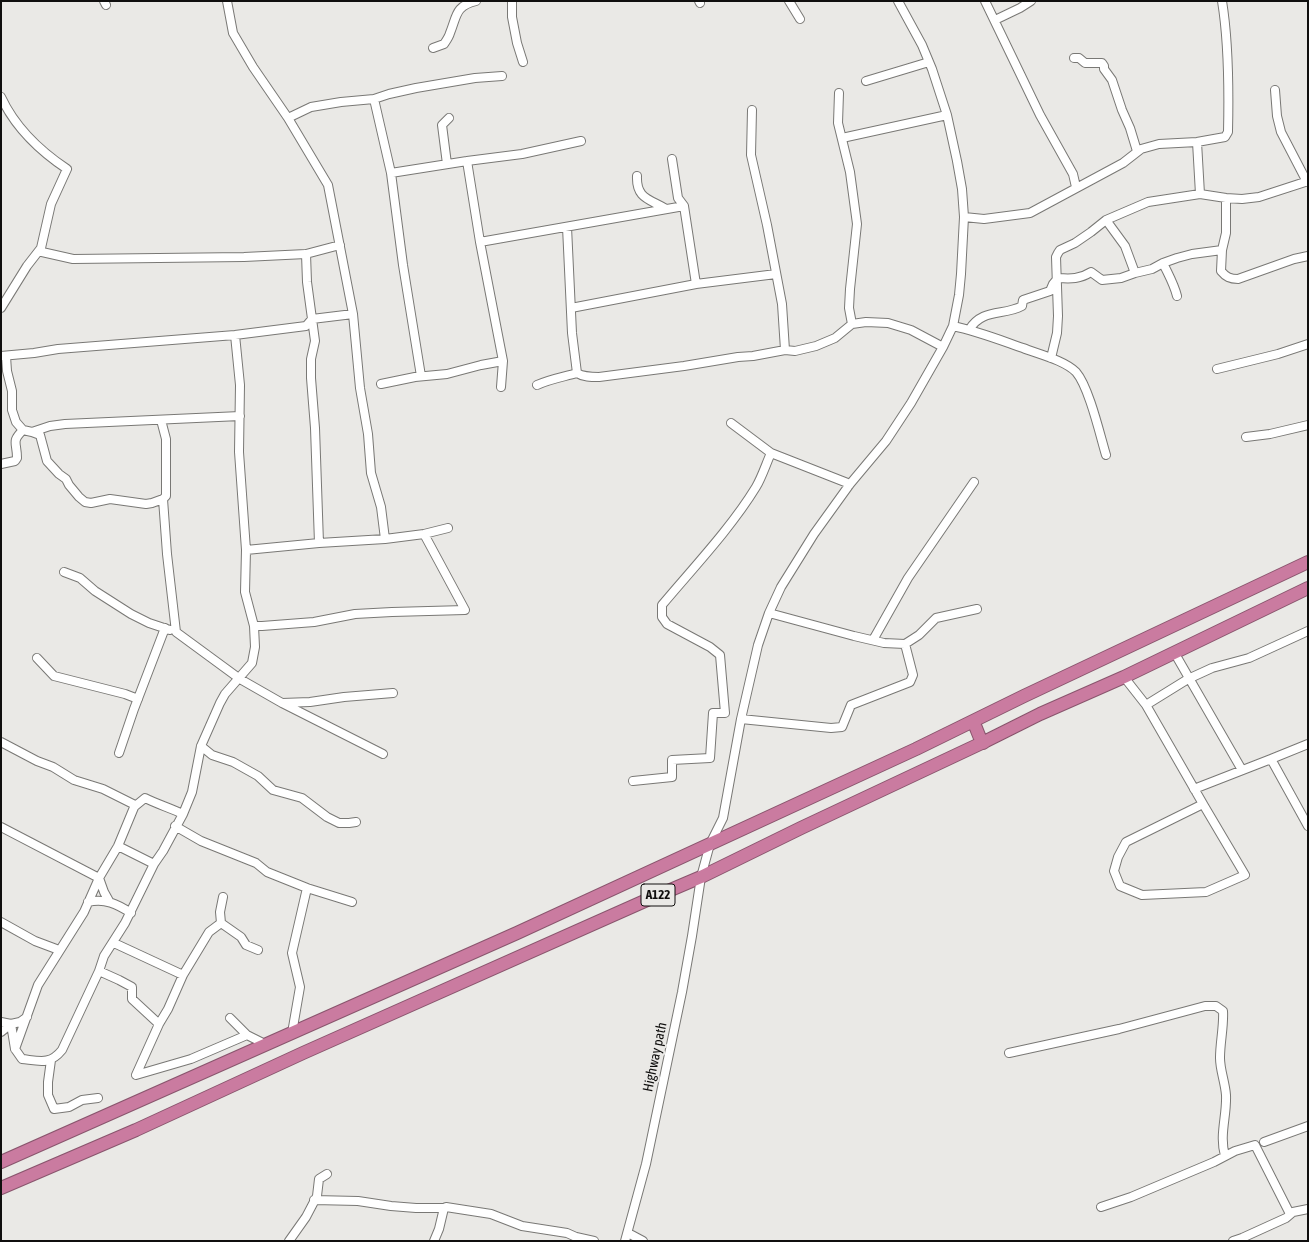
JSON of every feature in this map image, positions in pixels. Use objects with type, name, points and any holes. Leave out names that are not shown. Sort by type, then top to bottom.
[{"type":"highway","name":"A122","points":[[1,1162],[517,933],[916,749],[1024,696],[1308,562]]},
{"type":"highway","name":"A122","points":[[1,1188],[136,1130],[303,1053],[647,900],[701,878],[801,828],[986,742],[1040,714],[1124,677],[1308,588]]},
{"type":"highway","points":[[972,722],[977,727],[983,743],[986,742]]},
{"type":"street","points":[[227,1],[232,33],[288,118],[328,185],[353,314],[360,388],[368,434],[371,473],[381,507],[385,539]]},
{"type":"street","points":[[433,48],[444,44],[450,34],[455,15],[460,8],[476,1]]},
{"type":"street","points":[[512,1],[512,17],[517,43],[523,62]]},
{"type":"street","points":[[789,1],[800,20]]},
{"type":"street","name":"Highway path","points":[[626,1237],[646,1164],[682,992],[701,878],[710,844],[723,818],[741,719],[758,645],[769,613],[781,587],[814,534],[850,484],[886,441],[911,403],[943,347],[953,326],[960,281],[964,217],[958,161],[947,115],[929,62],[922,45],[898,1]]},
{"type":"street","points":[[985,1],[1040,115],[1073,174],[1076,188]]},
{"type":"street","points":[[995,20],[1031,1]]},
{"type":"street","points":[[964,217],[984,219],[1030,213],[1123,163],[1141,149],[1159,144],[1197,142],[1225,137],[1228,132],[1229,84],[1222,1]]},
{"type":"street","points":[[1074,58],[1080,58],[1085,62],[1102,63],[1104,69],[1112,80],[1137,151]]},
{"type":"street","points":[[866,81],[929,62]]},
{"type":"street","points":[[288,118],[311,107],[374,99],[416,88],[475,78],[502,76]]},
{"type":"street","points":[[1051,358],[1057,333],[1058,278],[1056,257],[1060,250],[1075,243],[1106,220],[1148,202],[1200,194],[1242,199],[1259,197],[1307,181],[1281,132],[1277,116],[1275,90]]},
{"type":"street","points":[[840,93],[838,113],[850,172],[857,224],[849,308],[852,324]]},
{"type":"street","points":[[1,97],[8,111],[37,147],[67,168],[51,204],[41,248],[27,266],[1,308]]},
{"type":"street","points":[[374,99],[391,172],[403,265],[421,376]]},
{"type":"street","points":[[752,110],[751,155],[767,225],[782,304],[785,350]]},
{"type":"street","points":[[842,138],[947,115]]},
{"type":"street","points":[[447,164],[442,125],[449,118]]},
{"type":"street","points":[[391,172],[467,160],[522,154],[581,141]]},
{"type":"street","points":[[1197,142],[1200,194]]},
{"type":"street","points":[[672,159],[678,198],[684,206],[696,284]]},
{"type":"street","points":[[467,160],[480,242],[503,361],[501,387]]},
{"type":"street","points":[[1073,174],[1080,179],[1123,163]]},
{"type":"street","points":[[637,176],[636,185],[642,197],[666,209]]},
{"type":"street","points":[[1226,198],[1226,233],[1222,250],[1221,271],[1226,276],[1232,279],[1238,279],[1294,258],[1308,256]]},
{"type":"street","points":[[480,242],[684,206]]},
{"type":"street","points":[[1106,220],[1125,246],[1135,273]]},
{"type":"street","points":[[567,227],[572,333],[576,373]]},
{"type":"street","points":[[41,248],[42,252],[73,259],[236,257],[306,254],[340,245]]},
{"type":"street","points":[[1058,278],[1071,279],[1091,272],[1102,280],[1121,278],[1152,269],[1163,263],[1192,254],[1222,250]]},
{"type":"street","points":[[306,254],[315,341],[311,359],[310,378],[314,428],[319,543]]},
{"type":"street","points":[[1163,263],[1174,285],[1177,296]]},
{"type":"street","points":[[571,308],[696,284],[776,274]]},
{"type":"street","points":[[969,330],[974,322],[981,318],[990,314],[1015,309],[1022,306],[1023,300],[1050,291],[1058,278]]},
{"type":"street","points":[[163,499],[146,504],[110,499],[91,503],[85,502],[66,480],[46,461],[40,435],[23,430],[16,422],[12,410],[12,391],[4,356],[58,349],[235,335],[306,326],[312,319],[353,314]]},
{"type":"street","points":[[537,385],[549,380],[576,373],[589,377],[599,377],[753,356],[785,350],[795,351],[816,346],[835,338],[852,324],[866,322],[888,323],[911,330],[943,347]]},
{"type":"street","points":[[953,326],[1051,358],[1075,372],[1089,399],[1106,455]]},
{"type":"street","points":[[11,1024],[15,1049],[22,1059],[41,1061],[51,1060],[62,1050],[99,971],[104,956],[114,943],[131,913],[154,864],[163,851],[175,826],[183,814],[192,792],[201,746],[220,702],[225,694],[252,664],[255,647],[254,626],[245,592],[246,550],[238,452],[240,385],[235,335]]},
{"type":"street","points":[[1218,369],[1278,354],[1308,344]]},
{"type":"street","points":[[381,384],[421,376],[447,374],[503,361]]},
{"type":"street","points":[[32,432],[50,426],[65,424],[240,416]]},
{"type":"street","points":[[224,417],[239,429]]},
{"type":"street","points":[[161,420],[166,439],[166,496],[163,499],[167,554],[176,632]]},
{"type":"street","points":[[731,423],[771,453],[850,484]]},
{"type":"street","points":[[1246,437],[1270,434],[1308,425]]},
{"type":"street","points":[[1,464],[15,461],[17,458],[16,438],[17,435],[23,430]]},
{"type":"street","points":[[633,782],[672,777],[672,760],[710,758],[713,713],[725,713],[720,655],[710,647],[667,624],[662,617],[662,605],[731,522],[756,486],[771,453]]},
{"type":"street","points":[[873,640],[908,578],[974,482]]},
{"type":"street","points":[[246,550],[319,543],[385,539],[424,534],[448,528]]},
{"type":"street","points":[[254,626],[314,622],[355,614],[465,610],[424,534]]},
{"type":"street","points":[[64,572],[80,578],[95,591],[131,614],[176,632],[240,679],[282,703],[383,754]]},
{"type":"street","points":[[769,613],[884,643],[905,644],[919,635],[936,618],[976,609]]},
{"type":"street","points":[[120,753],[165,628]]},
{"type":"street","points":[[1146,705],[1189,679],[1212,668],[1248,658],[1308,630]]},
{"type":"street","points":[[741,719],[831,728],[842,727],[851,705],[910,682],[913,675],[905,644]]},
{"type":"street","points":[[1174,652],[1242,770]]},
{"type":"street","points":[[37,658],[54,676],[125,694],[138,700]]},
{"type":"street","points":[[1124,677],[1146,705],[1246,876],[1206,892],[1142,895],[1120,886],[1114,871],[1118,856],[1126,842],[1203,804]]},
{"type":"street","points":[[282,703],[310,702],[344,697],[393,693]]},
{"type":"street","points":[[1,742],[37,761],[53,767],[74,780],[103,789],[135,805],[134,807],[145,798],[183,814]]},
{"type":"street","points":[[1194,789],[1308,744]]},
{"type":"street","points":[[201,746],[212,755],[233,762],[258,776],[273,790],[302,798],[327,817],[339,823],[356,822]]},
{"type":"street","points":[[1271,759],[1308,826]]},
{"type":"street","points":[[15,1049],[38,985],[75,927],[99,878],[118,846],[135,805]]},
{"type":"street","points":[[175,826],[201,841],[256,863],[268,872],[307,888],[352,902]]},
{"type":"street","points":[[1,827],[99,878],[109,901]]},
{"type":"street","points":[[118,846],[154,864]]},
{"type":"street","points":[[292,1033],[300,987],[292,953],[307,888]]},
{"type":"street","points":[[223,897],[220,912],[221,923],[241,937],[246,945],[258,950]]},
{"type":"street","points":[[88,902],[96,900],[109,901],[131,913]]},
{"type":"street","points":[[1,922],[35,940],[59,950]]},
{"type":"street","points":[[221,923],[209,932],[183,974],[136,1075],[191,1059],[247,1035]]},
{"type":"street","points":[[114,943],[183,974]]},
{"type":"street","points":[[99,971],[132,987],[132,999],[160,1024]]},
{"type":"street","points":[[1009,1053],[1119,1029],[1205,1006],[1216,1006],[1223,1011],[1224,1016],[1220,1059],[1226,1094],[1222,1134],[1222,1148],[1225,1156]]},
{"type":"street","points":[[1,1022],[11,1024],[20,1022],[27,1017]]},
{"type":"street","points":[[230,1018],[247,1035],[262,1042],[262,1047]]},
{"type":"street","points":[[1,1032],[11,1024]]},
{"type":"street","points":[[51,1060],[48,1095],[54,1108],[69,1107],[82,1100],[98,1098]]},
{"type":"street","points":[[1264,1142],[1308,1126]]},
{"type":"street","points":[[1101,1207],[1131,1197],[1180,1177],[1235,1151],[1255,1145],[1290,1214]]},
{"type":"street","points":[[289,1241],[306,1217],[316,1196],[319,1179],[327,1174]]},
{"type":"street","points":[[314,1200],[358,1201],[416,1208],[451,1207],[491,1214],[522,1226],[567,1233],[577,1239],[594,1241]]},
{"type":"street","points":[[434,1241],[444,1208]]},
{"type":"street","points":[[1233,1241],[1286,1218],[1293,1212],[1308,1209]]},
{"type":"street","points":[[626,1237],[644,1241]]}]
